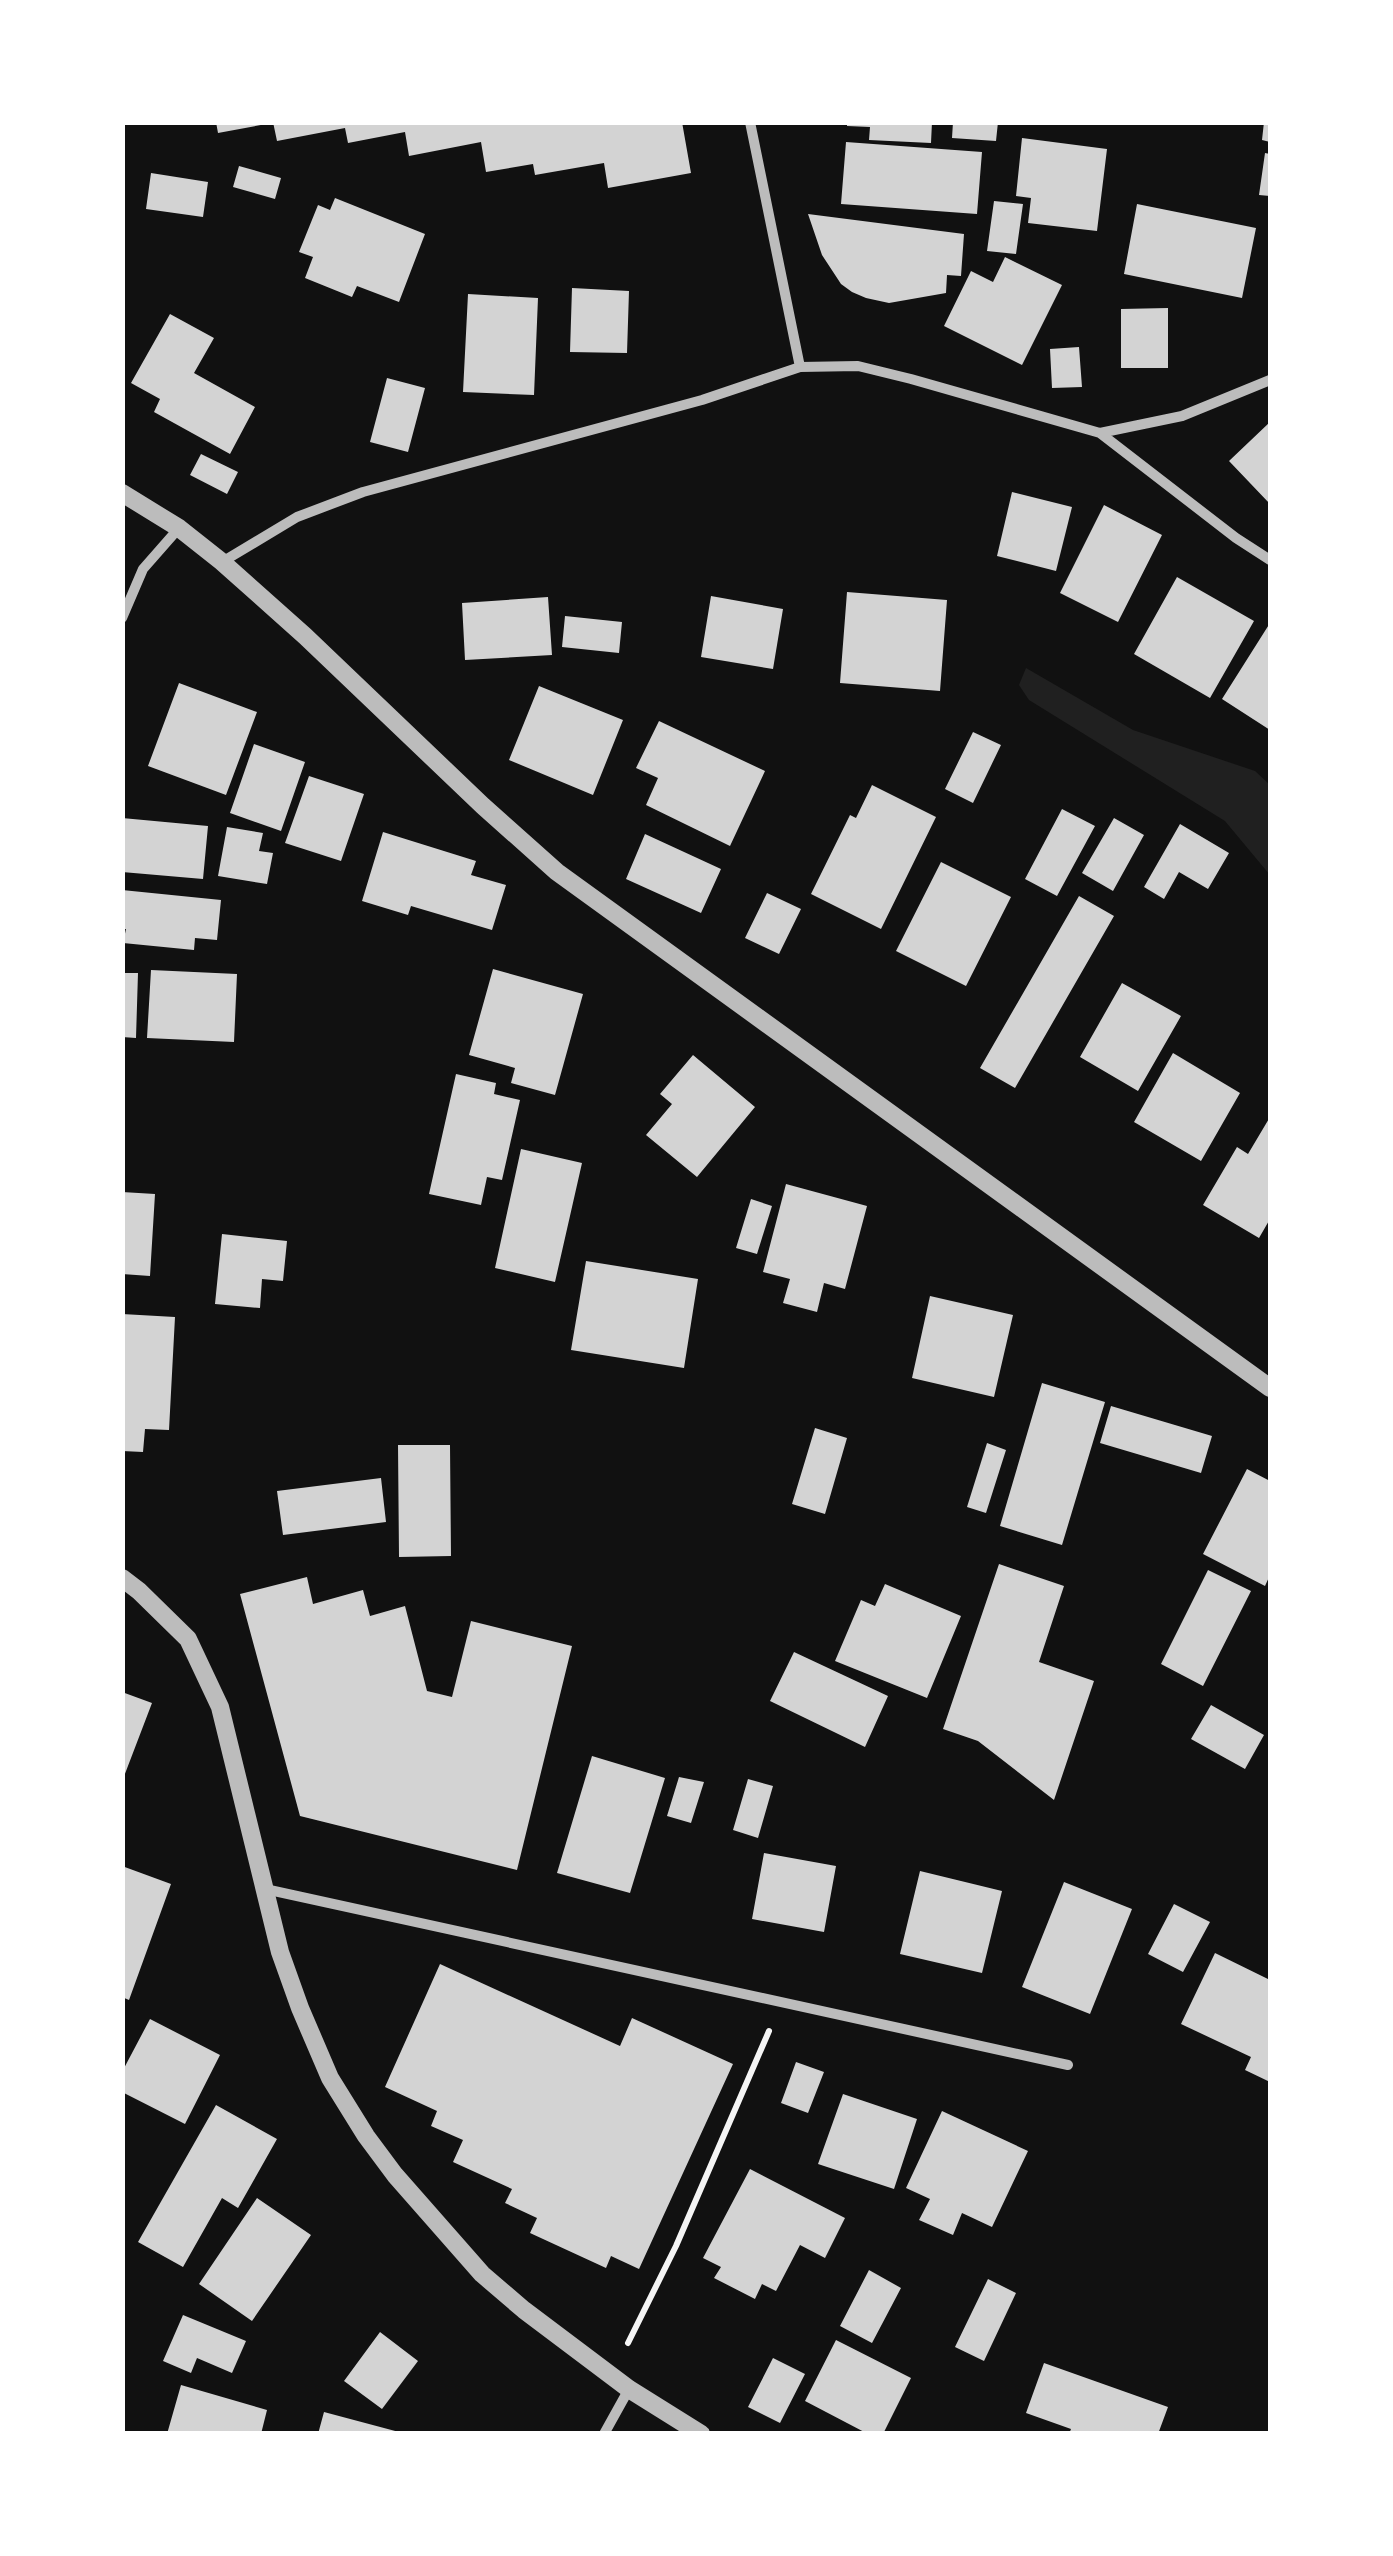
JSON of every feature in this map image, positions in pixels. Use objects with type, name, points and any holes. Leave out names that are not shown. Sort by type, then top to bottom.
[{"type":"street","points":[[750,122],[800,367]]},
{"type":"street","points":[[222,562],[297,517],[362,492],[702,400],[800,367],[858,366],[1100,434],[1270,560]]},
{"type":"street","points":[[1100,434],[1182,416],[1270,380]]},
{"type":"street","points":[[122,493],[222,562],[558,872],[1270,1388]]},
{"type":"street","points":[[122,618],[143,569],[178,528]]},
{"type":"street","points":[[122,1578],[188,1639],[220,1706],[280,1952],[330,2078],[366,2136],[482,2274],[612,2376],[701,2434]]},
{"type":"street","points":[[264,1888],[1068,2065]]},
{"type":"street","points":[[604,2434],[629,2388]]},
{"type":"path","points":[[612,2376],[676,2246],[781,2002]]},
{"type":"shaded area","points":[[1026,668],[1133,730],[1255,771],[1270,785],[1270,875],[1225,821],[1029,700],[1019,685]]},
{"type":"building","points":[[216,122],[266,122],[266,124],[218,133]]},
{"type":"building","points":[[273,122],[682,122],[691,173],[608,188],[604,163],[535,175],[533,164],[486,172],[481,142],[409,156],[405,132],[348,143],[345,128],[277,141]]},
{"type":"building","points":[[847,122],[932,122],[931,143],[869,140],[870,127],[847,126]]},
{"type":"building","points":[[953,122],[998,122],[996,141],[952,138]]},
{"type":"building","points":[[1264,122],[1270,122],[1270,142],[1262,140]]},
{"type":"building","points":[[1022,138],[1107,149],[1097,231],[1028,223],[1031,198],[1016,196]]},
{"type":"building","points":[[846,142],[982,152],[977,214],[841,204]]},
{"type":"building","points":[[1265,153],[1270,154],[1270,196],[1259,195]]},
{"type":"building","points":[[239,166],[281,178],[275,199],[233,187]]},
{"type":"building","points":[[151,173],[208,182],[203,217],[146,209]]},
{"type":"building","points":[[335,198],[425,234],[399,302],[357,286],[352,297],[305,278],[313,257],[299,252],[318,205],[330,210]]},
{"type":"building","points":[[994,201],[1023,204],[1016,254],[987,251]]},
{"type":"building","points":[[1137,204],[1256,228],[1242,298],[1124,274]]},
{"type":"building","points":[[808,214],[964,234],[961,276],[947,275],[946,293],[889,303],[866,298],[841,284],[822,255]]},
{"type":"building","points":[[1005,257],[1062,285],[1022,365],[944,326],[971,271],[993,282]]},
{"type":"building","points":[[572,288],[629,291],[627,353],[570,352]]},
{"type":"building","points":[[468,294],[538,298],[534,395],[463,392]]},
{"type":"building","points":[[1168,308],[1168,368],[1121,368],[1121,309]]},
{"type":"building","points":[[170,314],[214,338],[194,373],[255,407],[230,454],[154,412],[160,399],[131,383]]},
{"type":"building","points":[[1079,347],[1082,387],[1052,388],[1050,349]]},
{"type":"building","points":[[387,378],[425,388],[408,452],[370,442]]},
{"type":"building","points":[[1270,422],[1270,504],[1229,461]]},
{"type":"building","points":[[201,454],[238,472],[227,494],[190,475]]},
{"type":"building","points":[[1012,492],[1072,507],[1056,571],[997,556]]},
{"type":"building","points":[[1104,505],[1162,535],[1118,622],[1060,593]]},
{"type":"building","points":[[1177,577],[1254,621],[1210,698],[1134,654]]},
{"type":"building","points":[[847,592],[947,600],[940,691],[840,683]]},
{"type":"building","points":[[711,596],[783,609],[773,669],[701,657]]},
{"type":"building","points":[[548,597],[552,655],[465,660],[462,603]]},
{"type":"building","points":[[565,616],[622,622],[619,653],[562,647]]},
{"type":"building","points":[[1270,623],[1270,730],[1222,699]]},
{"type":"building","points":[[179,683],[257,712],[226,795],[148,766]]},
{"type":"building","points":[[539,686],[623,720],[593,795],[509,760]]},
{"type":"building","points":[[659,721],[765,771],[730,846],[646,805],[658,778],[636,768]]},
{"type":"building","points":[[973,732],[1001,745],[973,803],[945,789]]},
{"type":"building","points":[[254,744],[305,762],[281,831],[230,813]]},
{"type":"building","points":[[309,776],[364,794],[341,861],[285,843]]},
{"type":"building","points":[[872,785],[936,817],[881,929],[811,894],[850,815],[856,818]]},
{"type":"building","points":[[1062,809],[1095,826],[1057,896],[1025,879]]},
{"type":"building","points":[[122,818],[208,826],[203,879],[122,872]]},
{"type":"building","points":[[1114,818],[1144,835],[1113,891],[1082,873]]},
{"type":"building","points":[[1180,824],[1229,853],[1208,889],[1179,872],[1164,899],[1144,887]]},
{"type":"building","points":[[227,827],[263,833],[259,851],[273,853],[267,884],[218,876]]},
{"type":"building","points":[[383,832],[476,861],[471,875],[506,885],[492,930],[411,906],[408,915],[362,901]]},
{"type":"building","points":[[645,834],[721,869],[701,913],[626,879]]},
{"type":"building","points":[[941,862],[1011,897],[966,986],[896,951]]},
{"type":"building","points":[[122,890],[221,900],[217,940],[195,938],[194,950],[123,943],[126,929],[122,929]]},
{"type":"building","points":[[767,893],[801,909],[779,954],[745,938]]},
{"type":"building","points":[[1079,896],[1114,916],[1015,1088],[980,1068]]},
{"type":"building","points":[[493,969],[583,994],[555,1095],[511,1083],[515,1068],[469,1055]]},
{"type":"building","points":[[151,970],[237,974],[234,1042],[147,1038]]},
{"type":"building","points":[[122,973],[138,973],[136,1038],[122,1037]]},
{"type":"building","points":[[1122,983],[1181,1016],[1138,1091],[1080,1057]]},
{"type":"building","points":[[1173,1053],[1240,1093],[1201,1161],[1134,1122]]},
{"type":"building","points":[[693,1055],[755,1107],[697,1177],[646,1135],[672,1104],[660,1094]]},
{"type":"building","points":[[456,1074],[496,1083],[494,1094],[520,1100],[502,1180],[487,1177],[481,1205],[429,1194]]},
{"type":"building","points":[[1270,1117],[1270,1219],[1259,1238],[1203,1205],[1237,1147],[1248,1154]]},
{"type":"building","points":[[521,1149],[582,1163],[555,1282],[495,1268]]},
{"type":"building","points":[[786,1184],[867,1206],[845,1289],[824,1283],[817,1312],[783,1303],[790,1279],[763,1272]]},
{"type":"building","points":[[122,1192],[155,1194],[150,1276],[122,1274]]},
{"type":"building","points":[[751,1199],[772,1206],[757,1254],[736,1248]]},
{"type":"building","points":[[222,1234],[287,1241],[283,1281],[262,1279],[260,1308],[215,1304]]},
{"type":"building","points":[[586,1261],[698,1279],[684,1368],[571,1350]]},
{"type":"building","points":[[930,1296],[1013,1315],[994,1397],[912,1378]]},
{"type":"building","points":[[122,1314],[175,1317],[169,1430],[145,1429],[143,1452],[122,1451]]},
{"type":"building","points":[[1042,1383],[1105,1402],[1062,1545],[1000,1526]]},
{"type":"building","points":[[1111,1406],[1212,1436],[1201,1473],[1100,1443]]},
{"type":"building","points":[[815,1428],[847,1438],[825,1514],[792,1504]]},
{"type":"building","points":[[987,1443],[1006,1450],[986,1513],[967,1507]]},
{"type":"building","points":[[398,1445],[450,1445],[451,1556],[399,1557]]},
{"type":"building","points":[[1247,1469],[1270,1481],[1270,1575],[1265,1586],[1203,1554]]},
{"type":"building","points":[[381,1478],[386,1522],[283,1535],[277,1491]]},
{"type":"building","points":[[999,1564],[1064,1586],[1039,1662],[1094,1681],[1054,1800],[978,1741],[943,1729]]},
{"type":"building","points":[[1208,1570],[1251,1591],[1203,1686],[1161,1664]]},
{"type":"building","points":[[307,1577],[313,1604],[363,1590],[370,1616],[405,1606],[427,1691],[452,1697],[471,1621],[572,1646],[517,1870],[300,1816],[240,1594]]},
{"type":"building","points":[[885,1584],[961,1616],[927,1698],[835,1661],[861,1600],[875,1606]]},
{"type":"building","points":[[794,1652],[888,1696],[865,1747],[770,1701]]},
{"type":"building","points":[[122,1692],[152,1703],[123,1779],[122,1779]]},
{"type":"building","points":[[1211,1705],[1264,1735],[1245,1769],[1191,1739]]},
{"type":"building","points":[[592,1756],[665,1778],[630,1893],[557,1873]]},
{"type":"building","points":[[679,1777],[704,1782],[691,1823],[667,1816]]},
{"type":"building","points":[[748,1779],[773,1786],[758,1838],[733,1830]]},
{"type":"building","points":[[764,1853],[836,1866],[824,1932],[752,1919]]},
{"type":"building","points":[[122,1866],[171,1884],[129,2000],[122,1997]]},
{"type":"building","points":[[920,1871],[1002,1891],[982,1973],[900,1954]]},
{"type":"building","points":[[1064,1882],[1132,1909],[1090,2014],[1022,1987]]},
{"type":"building","points":[[1174,1904],[1210,1922],[1183,1972],[1148,1954]]},
{"type":"building","points":[[1215,1953],[1270,1980],[1270,2082],[1245,2070],[1251,2057],[1181,2024]]},
{"type":"building","points":[[440,1964],[620,2046],[632,2018],[733,2064],[639,2269],[611,2256],[606,2268],[530,2233],[537,2218],[505,2203],[512,2189],[453,2162],[463,2140],[431,2126],[437,2111],[385,2087]]},
{"type":"building","points":[[150,2019],[220,2055],[185,2124],[122,2092],[122,2072]]},
{"type":"building","points":[[796,2062],[824,2072],[808,2113],[781,2103]]},
{"type":"building","points":[[843,2094],[917,2119],[894,2189],[818,2164]]},
{"type":"building","points":[[216,2105],[277,2139],[238,2208],[222,2198],[183,2267],[138,2242]]},
{"type":"building","points":[[942,2111],[1028,2151],[992,2227],[962,2213],[953,2235],[919,2220],[930,2199],[906,2188]]},
{"type":"building","points":[[750,2169],[845,2218],[825,2258],[800,2245],[776,2291],[762,2284],[755,2299],[714,2278],[721,2267],[703,2258]]},
{"type":"building","points":[[257,2198],[311,2235],[252,2321],[199,2284]]},
{"type":"building","points":[[869,2270],[901,2288],[872,2343],[840,2326]]},
{"type":"building","points":[[988,2279],[1016,2293],[984,2361],[955,2347]]},
{"type":"building","points":[[183,2315],[246,2341],[232,2373],[197,2358],[191,2373],[163,2361]]},
{"type":"building","points":[[380,2332],[418,2361],[382,2409],[344,2381]]},
{"type":"building","points":[[836,2340],[911,2378],[883,2434],[868,2434],[805,2401]]},
{"type":"building","points":[[773,2358],[805,2374],[780,2423],[748,2407]]},
{"type":"building","points":[[1044,2363],[1168,2407],[1158,2434],[1069,2434],[1071,2429],[1026,2413]]},
{"type":"building","points":[[181,2385],[267,2410],[261,2434],[167,2434]]},
{"type":"building","points":[[324,2412],[399,2432],[399,2434],[318,2434]]}]
